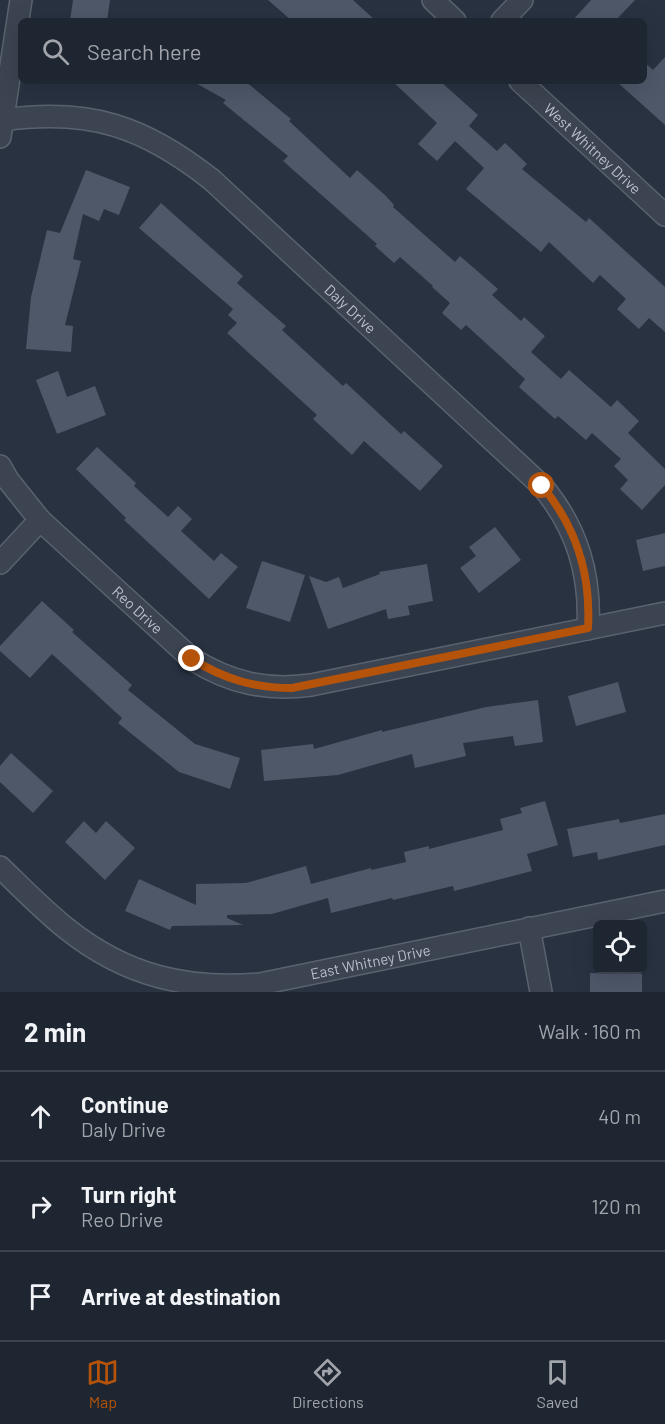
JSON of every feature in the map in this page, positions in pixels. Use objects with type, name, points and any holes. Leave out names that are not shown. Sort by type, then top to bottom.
[{"type":"street","points":[[18,18],[21,0]]},
{"type":"street","points":[[433,0],[452,18]]},
{"type":"street","points":[[505,18],[522,0]]},
{"type":"street","points":[[1,129],[18,19]]},
{"type":"street","name":"West Whitney Drive","points":[[523,84],[665,215]]},
{"type":"street","name":"Daly Drive","points":[[1,129],[31,116],[67,117],[102,122],[136,132],[169,148],[212,180],[542,486],[565,517],[581,553],[588,590],[588,628]]},
{"type":"street","name":"Reo Drive","points":[[0,466],[8,480],[40,520],[192,659],[223,677],[257,686],[292,688],[311,685],[665,613]]},
{"type":"street","points":[[0,563],[40,520]]},
{"type":"street","name":"East Whitney Drive","points":[[0,867],[66,929],[95,950],[143,973],[178,982],[213,986],[260,984],[665,901]]},
{"type":"street","points":[[529,928],[541,992]]},
{"type":"building","points":[[73,0],[110,0],[107,18],[70,18]]},
{"type":"building","points":[[268,0],[353,0],[373,18],[289,18]]},
{"type":"building","points":[[591,0],[635,0],[618,18],[575,18]]},
{"type":"building","points":[[665,57],[665,125],[619,84],[647,84],[647,65],[653,70]]},
{"type":"building","points":[[197,84],[249,84],[291,119],[289,121],[350,178],[357,170],[386,196],[394,205],[393,207],[455,262],[460,256],[498,289],[492,295],[521,321],[524,317],[545,336],[531,352],[561,379],[569,370],[611,407],[617,400],[639,421],[628,433],[665,469],[665,485],[642,510],[620,489],[628,480],[614,466],[621,459],[592,433],[586,440],[558,416],[555,419],[519,387],[525,379],[466,325],[461,330],[442,313],[450,303],[433,286],[400,257],[394,263],[375,246],[377,244],[283,161],[288,156],[223,103],[226,100]]},
{"type":"building","points":[[395,84],[443,84],[478,115],[469,126],[497,151],[505,143],[527,164],[522,169],[586,222],[589,218],[665,287],[665,332],[649,318],[639,329],[617,309],[626,299],[600,275],[593,283],[549,242],[541,252],[466,189],[484,168],[455,141],[437,161],[418,144],[437,123]]},
{"type":"building","points":[[86,170],[130,187],[119,215],[104,209],[99,221],[83,214],[73,259],[81,261],[65,325],[73,326],[71,352],[26,349],[31,297],[47,230],[60,233]]},
{"type":"building","points":[[161,203],[243,276],[237,283],[286,326],[282,330],[343,386],[346,383],[401,434],[404,431],[443,466],[420,491],[364,441],[352,455],[313,419],[317,415],[227,333],[237,323],[228,315],[233,309],[139,228]]},
{"type":"building","points":[[58,371],[67,397],[95,386],[106,415],[57,434],[36,380]]},
{"type":"building","points":[[97,447],[168,517],[178,506],[192,519],[181,531],[214,561],[221,553],[238,567],[209,599],[124,520],[126,518],[76,469]]},
{"type":"building","points":[[495,527],[521,560],[479,593],[460,568],[476,556],[469,547]]},
{"type":"building","points":[[665,533],[665,566],[643,571],[636,540]]},
{"type":"building","points":[[262,561],[305,575],[290,622],[246,608]]},
{"type":"building","points":[[427,564],[433,601],[408,606],[410,615],[388,619],[386,609],[328,629],[309,576],[326,582],[339,577],[343,588],[380,574],[379,572]]},
{"type":"building","points":[[42,601],[74,630],[72,632],[132,685],[128,690],[195,744],[240,758],[230,789],[179,772],[118,723],[122,718],[52,654],[30,678],[0,651],[0,646]]},
{"type":"building","points":[[618,682],[626,712],[576,726],[568,696]]},
{"type":"building","points":[[538,700],[543,742],[515,746],[513,736],[463,743],[466,756],[415,768],[412,754],[338,775],[264,781],[261,750],[313,744],[314,749],[382,730],[382,732],[486,707]]},
{"type":"building","points":[[11,753],[53,791],[33,813],[0,782],[0,766]]},
{"type":"building","points":[[545,801],[558,845],[527,854],[532,871],[454,891],[453,886],[331,913],[328,898],[272,914],[227,915],[227,918],[243,925],[172,926],[170,930],[125,911],[139,879],[196,905],[196,884],[246,883],[306,866],[311,884],[371,868],[371,870],[406,862],[404,852],[429,846],[429,849],[503,830],[500,819],[522,813],[520,808]]},
{"type":"building","points":[[665,814],[665,845],[598,860],[597,852],[573,857],[567,829],[619,819],[620,823]]},
{"type":"building","points":[[84,821],[96,833],[106,821],[135,848],[105,880],[65,842]]},
{"type":"building","points":[[590,973],[642,974],[642,992],[590,992]]},
{"type":"route","points":[[192,659],[223,677],[239,682],[274,688],[292,688],[588,628],[588,590],[581,553],[565,517],[542,486]]}]
